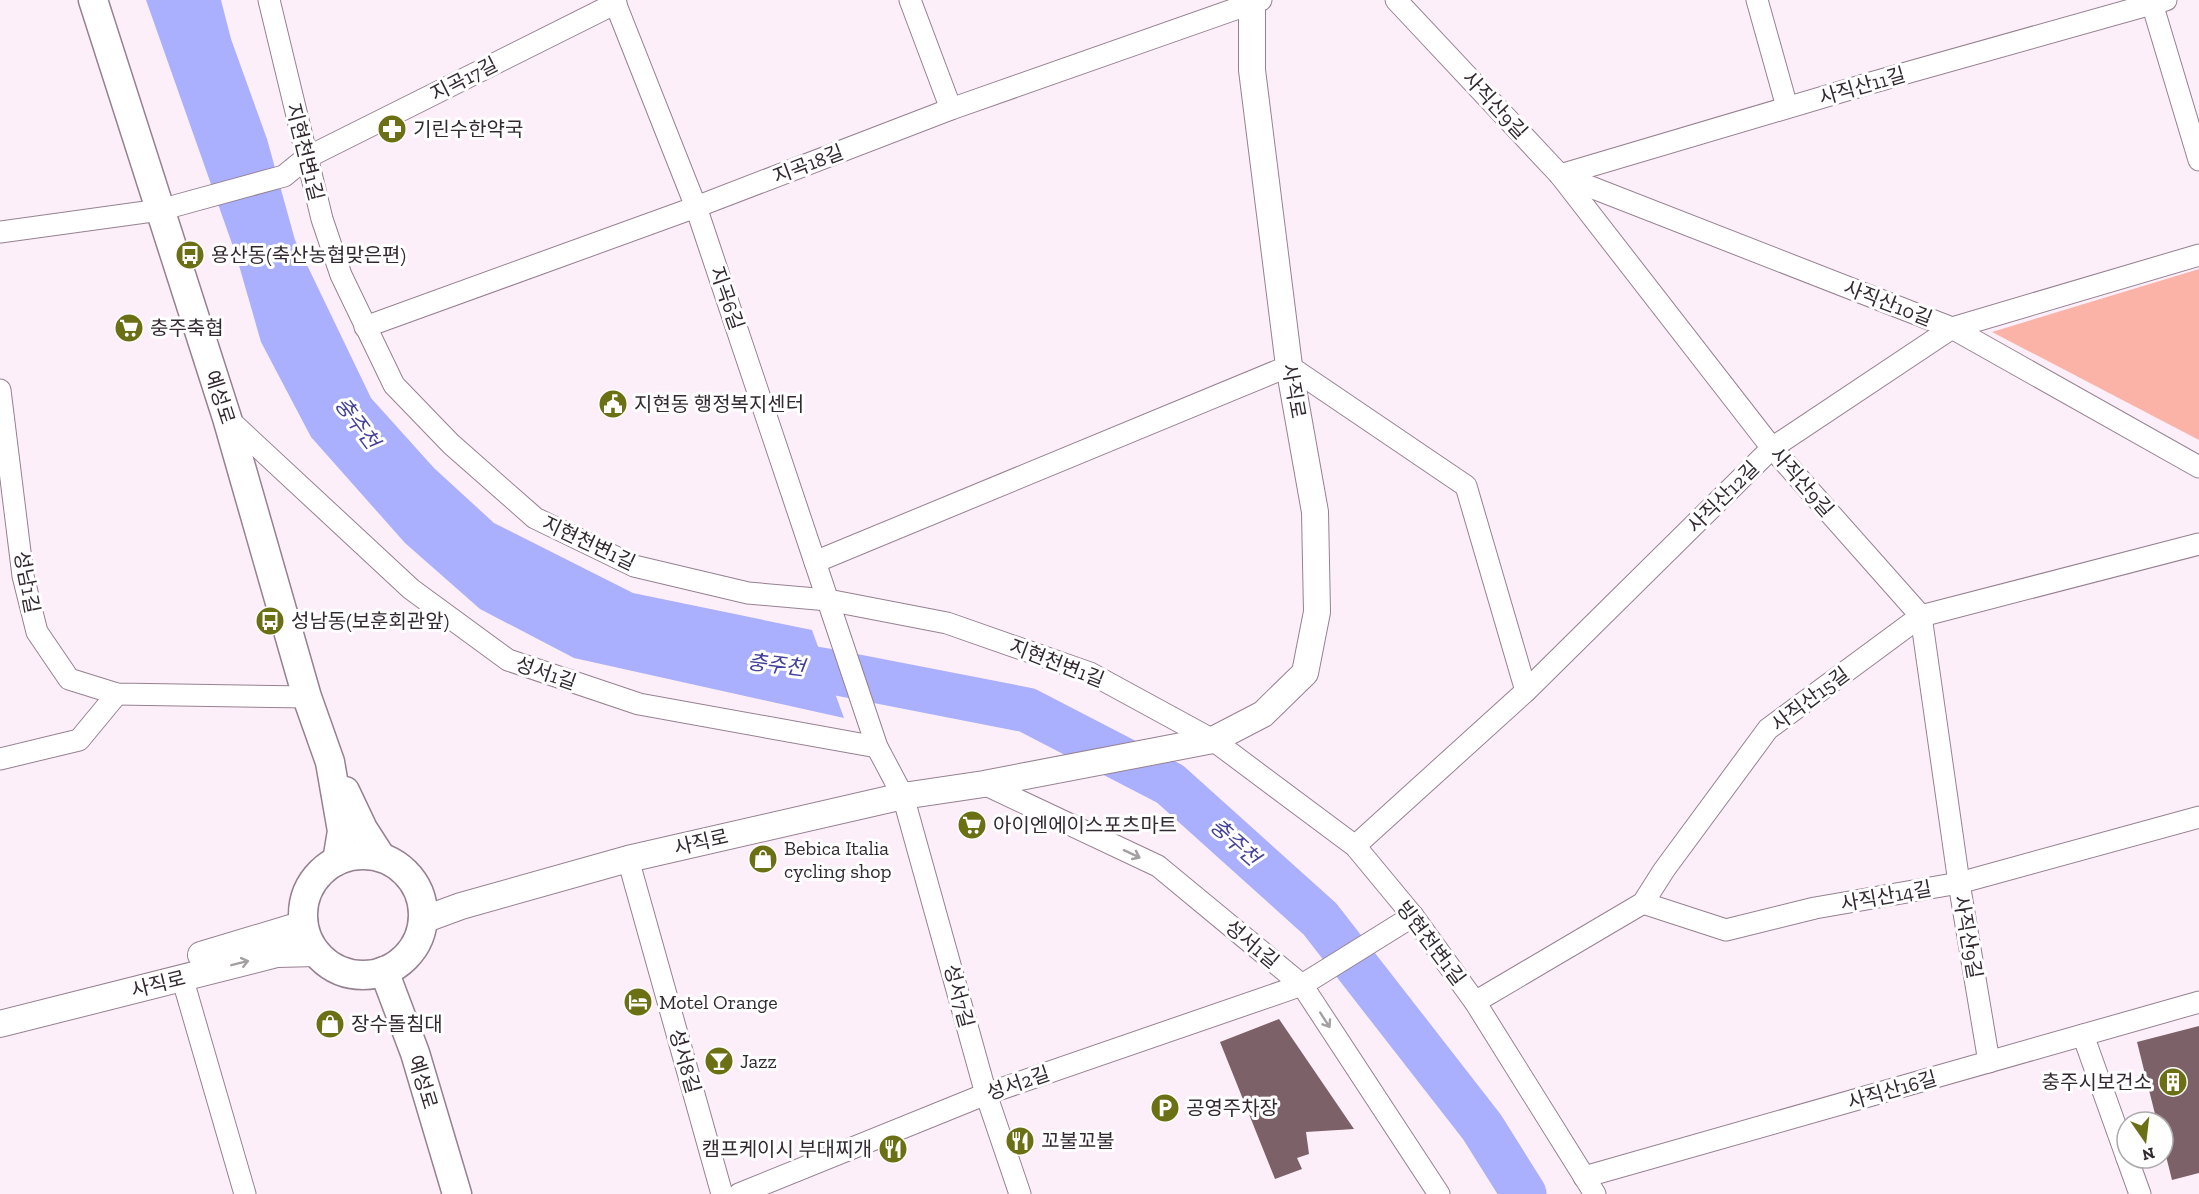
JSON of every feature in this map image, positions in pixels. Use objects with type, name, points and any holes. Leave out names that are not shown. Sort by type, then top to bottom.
[{"type":"main road","name":"예성로","points":[[93,0],[227,418],[308,697],[330,762]]},
{"type":"main road","points":[[330,762],[363,829],[381,857]]},
{"type":"main road","points":[[330,762],[342,831],[337,861]]},
{"type":"main road","points":[[351,856],[381,857],[395,863],[408,874],[417,888],[423,904],[420,937],[399,963],[384,971],[366,975],[348,973],[331,965],[317,953],[306,934],[305,901],[314,880],[337,861],[351,856]]},
{"type":"main road","name":"예성로","points":[[384,971],[415,1053],[456,1194]]},
{"type":"street","name":"지현천변1길","points":[[269,0],[322,219],[341,275],[394,385],[451,444],[535,518],[634,566],[748,593],[828,600],[947,623],[1090,673],[1213,741]]},
{"type":"street","points":[[910,0],[951,109]]},
{"type":"street","name":"사직산9길","points":[[1396,0],[1560,175],[1772,448],[1921,616],[1959,883],[1989,1062]]},
{"type":"street","points":[[1757,0],[1787,107]]},
{"type":"street","name":"지곡18길","points":[[365,327],[696,207],[951,109],[1255,1]]},
{"type":"street","name":"사직로","points":[[423,920],[461,906],[628,859],[903,796],[984,784],[1213,741],[1263,714],[1305,673],[1317,612],[1315,512],[1289,366],[1252,70],[1255,1]]},
{"type":"street","points":[[2156,1],[2199,160]]},
{"type":"street","name":"사직산11길","points":[[1560,175],[2156,1]]},
{"type":"street","name":"지곡17길","points":[[160,210],[284,176],[306,158],[615,2]]},
{"type":"street","name":"지곡6길","points":[[615,2],[696,207],[877,747]]},
{"type":"street","name":"사직산10길","points":[[1560,175],[1952,328],[2199,467]]},
{"type":"street","points":[[0,232],[160,210]]},
{"type":"street","name":"사직산12길","points":[[1354,846],[1526,691],[1772,448],[1952,328],[2199,255]]},
{"type":"street","points":[[815,562],[1289,366],[1466,486],[1526,691]]},
{"type":"street","name":"성남1길","points":[[0,390],[23,576],[37,632],[69,679],[117,694],[308,697]]},
{"type":"street","name":"성서1길","points":[[227,418],[411,589],[508,660],[639,704],[877,747]]},
{"type":"street","name":"사직산15길","points":[[1475,1002],[1643,903],[1664,870],[1768,729],[1921,616],[2199,544]]},
{"type":"street","points":[[0,759],[79,740],[117,694]]},
{"type":"street","name":"빙현천변1길","points":[[1213,741],[1354,846],[1413,916],[1475,1002],[1589,1186]]},
{"type":"street","name":"성서7길","points":[[877,747],[903,796],[986,1094],[1020,1194]]},
{"type":"street","name":"성서1길","points":[[984,784],[1158,866],[1302,985],[1439,1194]]},
{"type":"street","name":"사직산14길","points":[[1643,903],[1726,930],[1815,908],[1959,883],[2199,817]]},
{"type":"street","name":"성서8길","points":[[628,859],[722,1194]]},
{"type":"street","name":"성서2길","points":[[739,1194],[986,1094],[1302,985],[1413,916]]},
{"type":"street","name":"사직로","points":[[0,1006],[176,962],[304,924]]},
{"type":"street","name":"사직로","points":[[0,1024],[276,954],[317,953]]},
{"type":"street","points":[[182,977],[245,1194]]},
{"type":"street","name":"사직산16길","points":[[1589,1186],[1989,1062],[2199,1002]]},
{"type":"street","points":[[2083,1035],[2115,1124]]},
{"type":"street","points":[[2131,1170],[2140,1194]]},
{"type":"shaded area","points":[[2199,269],[2199,440],[1992,332]]},
{"type":"water","points":[[146,0],[221,0],[231,39],[267,139],[295,240],[371,398],[434,468],[494,523],[633,593],[812,630],[844,718],[574,658],[480,609],[405,543],[311,437],[261,342],[236,255]]},
{"type":"building","points":[[1279,1019],[1354,1129],[1306,1132],[1309,1154],[1297,1158],[1302,1169],[1275,1179],[1220,1042]]},
{"type":"building","name":"충주시보건소","points":[[2199,1026],[2199,1173],[2172,1180],[2170,1170],[2175,1170],[2175,1110],[2154,1110],[2137,1042]]},
{"type":"waterway","name":"충주천","points":[[765,661],[1027,710],[1170,784],[1320,919],[1482,1127],[1524,1194]]},
{"type":"place","name":"기린수한약국","points":[[392,129]]},
{"type":"place","name":"용산동(축산농협맞은편)","points":[[190,255]]},
{"type":"place","name":"충주축협","points":[[129,328]]},
{"type":"place","name":"지현동 행정복지센터","points":[[613,404]]},
{"type":"place","name":"성남동(보훈회관앞)","points":[[270,621]]},
{"type":"place","name":"아이엔에이스포츠마트","points":[[972,825]]},
{"type":"place","name":"Bebica Italia cycling shop","points":[[763,859]]},
{"type":"place","name":"Motel Orange","points":[[638,1002]]},
{"type":"place","name":"장수돌침대","points":[[330,1024]]},
{"type":"place","name":"Jazz","points":[[719,1061]]},
{"type":"place","name":"충주시보건소","points":[[2173,1082]]},
{"type":"place","name":"공영주차장","points":[[1165,1108]]},
{"type":"place","name":"꼬불꼬불","points":[[1020,1141]]},
{"type":"place","name":"캠프케이시 부대찌개","points":[[893,1149]]}]
